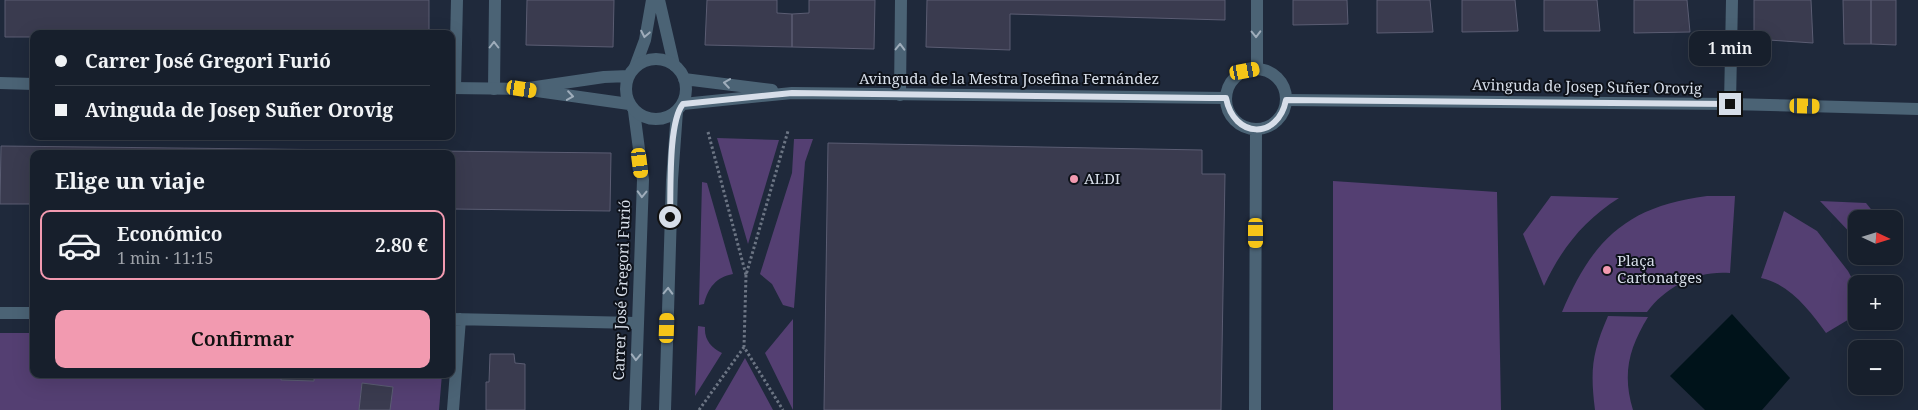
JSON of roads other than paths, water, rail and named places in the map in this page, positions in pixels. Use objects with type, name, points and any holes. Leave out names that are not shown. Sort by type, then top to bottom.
[{"type":"street","points":[[455,44],[457,0]]},
{"type":"street","points":[[494,89],[495,0]]},
{"type":"street","points":[[632,107],[626,85],[645,40],[652,0]]},
{"type":"street","points":[[659,0],[674,65],[684,79],[686,96],[680,108],[672,170],[665,410]]},
{"type":"street","points":[[900,95],[901,0]]},
{"type":"street","points":[[1257,0],[1257,69]]},
{"type":"street","points":[[1730,104],[1732,0]]},
{"type":"street","points":[[455,88],[522,89],[604,77],[632,72],[650,59],[667,61],[674,65]]},
{"type":"street","points":[[1257,69],[1268,71],[1278,78],[1284,88],[1286,100],[1284,111],[1277,121],[1267,127],[1256,130],[1244,127],[1234,120],[1228,110],[1226,98],[1228,87],[1235,77],[1245,71],[1257,69]]},
{"type":"street","name":"Avinguda de la Mestra Josefina Fernández","points":[[684,79],[792,93],[1226,98]]},
{"type":"street","points":[[0,84],[30,84]]},
{"type":"street","points":[[522,89],[632,107],[651,119],[669,117],[680,108]]},
{"type":"street","name":"Avinguda de la Mestra Josefina Fernández","points":[[680,108],[792,93]]},
{"type":"street","name":"Avinguda de Josep Suñer Orovig","points":[[1286,100],[1730,104],[1918,109]]},
{"type":"street","name":"Carrer José Gregori Furió","points":[[632,107],[643,180],[635,410]]},
{"type":"street","points":[[1255,410],[1256,130]]},
{"type":"street","points":[[0,312],[30,313]]},
{"type":"street","points":[[455,349],[456,319],[637,323]]},
{"type":"street","points":[[453,410],[454,378]]},
{"type":"place","name":"ALDI","points":[[1074,179]]},
{"type":"place","name":"Plaça Cartonatges","points":[[1607,270]]}]
